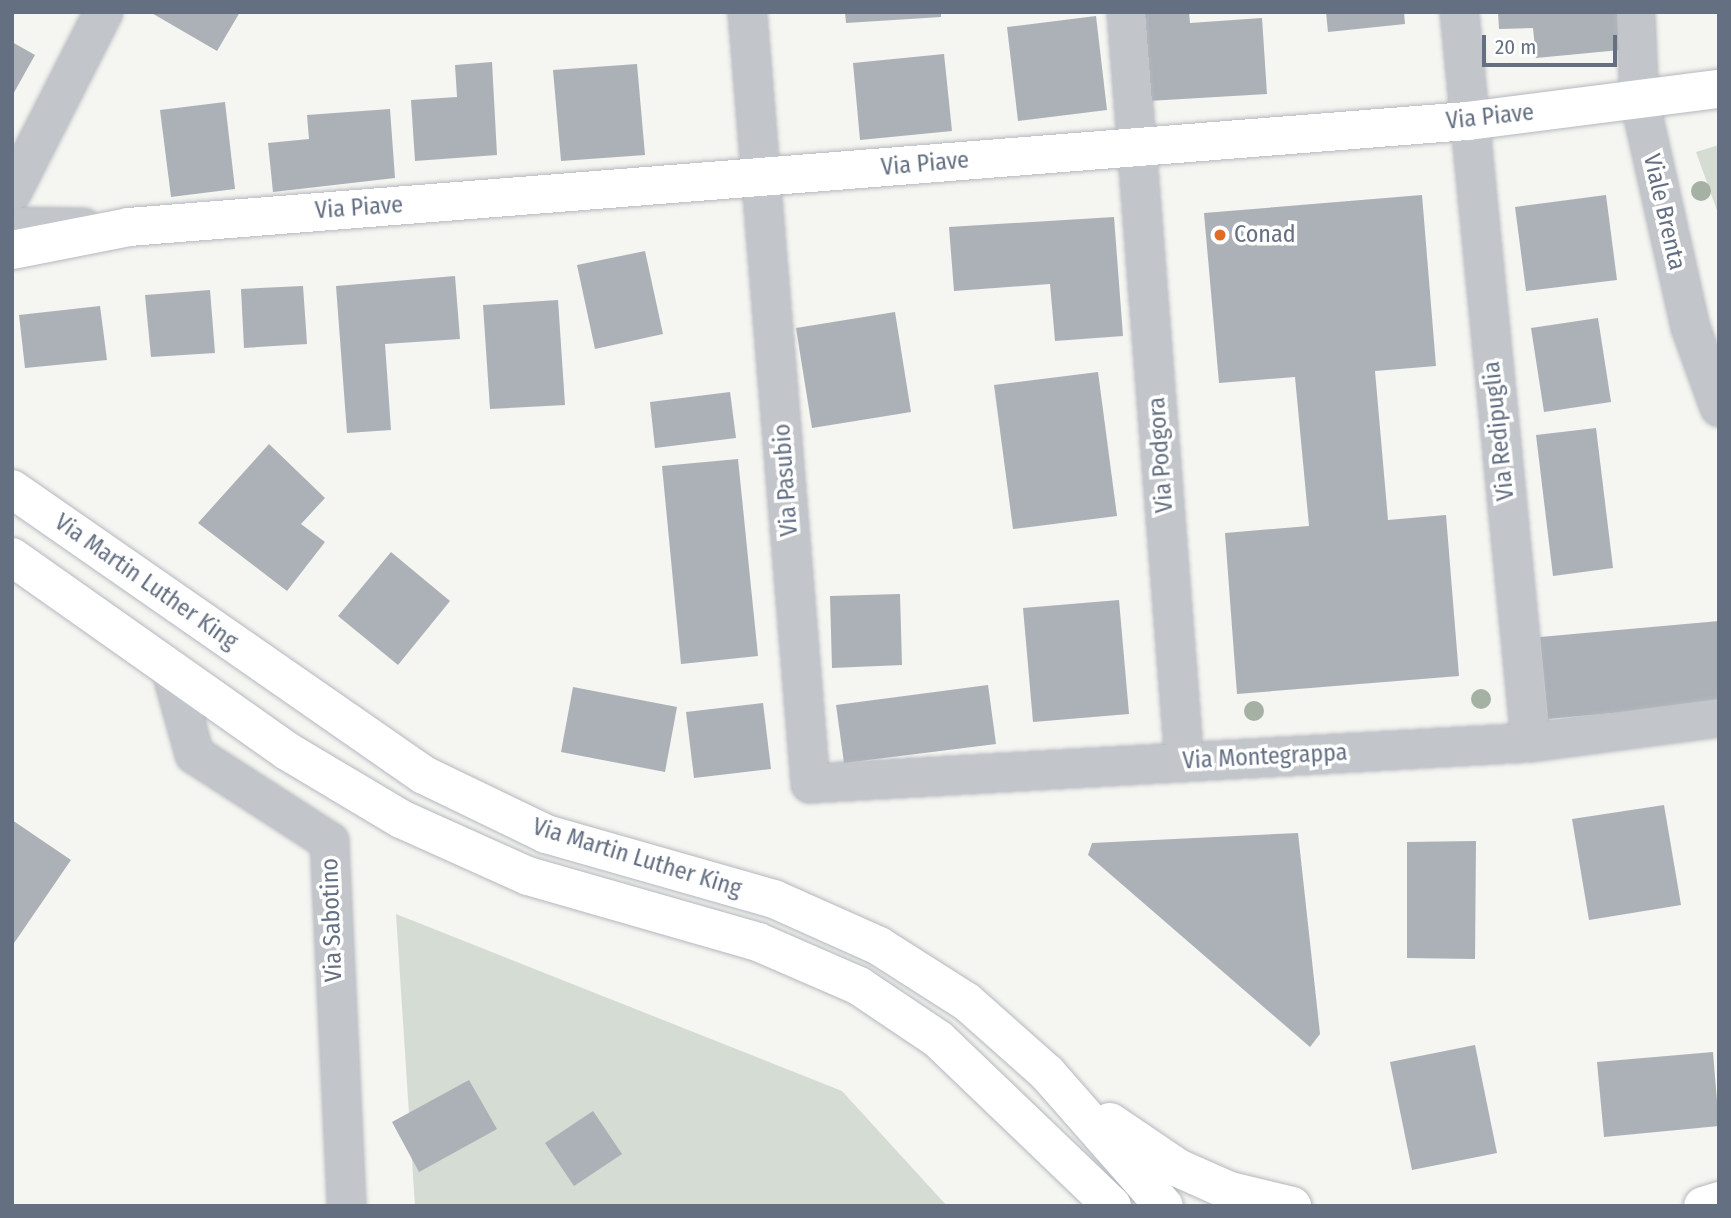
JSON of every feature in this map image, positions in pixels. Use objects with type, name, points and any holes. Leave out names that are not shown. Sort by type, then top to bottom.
[{"type":"main road","name":"Via Piave","points":[[12,250],[130,227],[1468,121],[1719,89]]},
{"type":"main road","name":"Via Martin Luther King","points":[[12,489],[424,775],[546,834],[774,899],[879,946],[967,1002],[1047,1073],[1164,1206]]},
{"type":"main road","name":"Via Martin Luther King","points":[[12,557],[287,751],[401,819],[528,876],[758,942],[859,986],[939,1039],[1112,1206]]},
{"type":"main road","points":[[1047,1073],[1178,1168],[1230,1191],[1292,1206]]},
{"type":"main road","points":[[1703,1206],[1719,1202]]},
{"type":"street","points":[[12,191],[103,12]]},
{"type":"street","name":"Via Pasubio","points":[[747,12],[810,783]]},
{"type":"street","name":"Via Podgora","points":[[1126,12],[1184,762]]},
{"type":"street","name":"Via Redipuglia","points":[[1459,12],[1530,742]]},
{"type":"street","name":"Viale Brenta","points":[[1635,12],[1639,99],[1690,327],[1719,407]]},
{"type":"street","name":"Via Piave","points":[[12,226],[130,227]]},
{"type":"street","name":"Via Sabotino","points":[[170,668],[194,754],[329,841],[346,1206]]},
{"type":"street","name":"Via Montegrappa","points":[[810,783],[1530,742],[1719,717]]},
{"type":"shaded area","points":[[1719,145],[1719,216],[1696,152]]},
{"type":"shaded area","points":[[396,914],[842,1091],[947,1206],[415,1206]]},
{"type":"building","points":[[150,12],[240,12],[217,51]]},
{"type":"building","points":[[845,12],[941,12],[941,17],[846,23]]},
{"type":"building","points":[[1143,12],[1189,12],[1190,23],[1262,18],[1267,94],[1148,101]]},
{"type":"building","points":[[1326,12],[1404,12],[1405,24],[1328,32]]},
{"type":"building","points":[[1498,12],[1617,12],[1620,50],[1536,58],[1533,28],[1499,29]]},
{"type":"building","points":[[1096,16],[1107,110],[1018,121],[1007,27]]},
{"type":"building","points":[[12,42],[35,55],[12,96]]},
{"type":"building","points":[[944,54],[952,131],[860,140],[853,63]]},
{"type":"building","points":[[492,62],[497,155],[415,161],[411,100],[457,97],[455,65]]},
{"type":"building","points":[[637,64],[645,155],[561,161],[553,70]]},
{"type":"building","points":[[225,102],[235,189],[171,197],[160,110]]},
{"type":"building","points":[[390,109],[395,178],[273,192],[268,143],[309,139],[307,115]]},
{"type":"building","points":[[1422,195],[1436,366],[1375,371],[1388,520],[1446,515],[1459,676],[1237,694],[1225,533],[1309,526],[1295,377],[1219,383],[1204,213]]},
{"type":"building","points":[[1606,195],[1617,280],[1526,291],[1515,207]]},
{"type":"building","points":[[1114,217],[1123,336],[1055,341],[1050,284],[954,291],[949,227]]},
{"type":"building","points":[[645,251],[663,334],[595,349],[577,265]]},
{"type":"building","points":[[455,276],[460,339],[385,344],[391,430],[347,433],[336,286]]},
{"type":"building","points":[[303,286],[307,344],[244,348],[241,289]]},
{"type":"building","points":[[210,290],[215,353],[151,357],[145,295]]},
{"type":"building","points":[[558,300],[565,405],[490,409],[483,305]]},
{"type":"building","points":[[100,306],[107,360],[25,368],[19,315]]},
{"type":"building","points":[[895,312],[911,412],[812,428],[796,328]]},
{"type":"building","points":[[1598,318],[1611,402],[1544,412],[1531,328]]},
{"type":"building","points":[[1098,372],[1117,516],[1013,529],[994,385]]},
{"type":"building","points":[[730,392],[736,438],[655,448],[650,402]]},
{"type":"building","points":[[1596,428],[1613,568],[1553,576],[1536,435]]},
{"type":"building","points":[[269,444],[325,498],[301,524],[325,542],[287,591],[198,523]]},
{"type":"building","points":[[738,459],[758,656],[681,664],[662,466]]},
{"type":"building","points":[[391,552],[450,601],[398,665],[338,616]]},
{"type":"building","points":[[900,594],[902,665],[832,668],[830,596]]},
{"type":"building","points":[[1119,600],[1129,714],[1033,722],[1023,608]]},
{"type":"building","points":[[1719,621],[1719,703],[1548,719],[1540,637]]},
{"type":"building","points":[[988,685],[996,744],[844,763],[836,705]]},
{"type":"building","points":[[573,687],[677,707],[665,772],[561,752]]},
{"type":"building","points":[[763,703],[771,769],[694,778],[686,712]]},
{"type":"building","points":[[1664,805],[1681,905],[1589,920],[1572,819]]},
{"type":"building","points":[[12,820],[71,860],[12,946]]},
{"type":"building","points":[[1298,833],[1320,1034],[1310,1047],[1088,855],[1092,843]]},
{"type":"building","points":[[1476,841],[1475,959],[1407,958],[1407,842]]},
{"type":"building","points":[[1475,1045],[1497,1153],[1412,1170],[1390,1062]]},
{"type":"building","points":[[1713,1052],[1719,1126],[1604,1137],[1597,1062]]},
{"type":"building","points":[[469,1080],[497,1129],[419,1172],[392,1122]]},
{"type":"building","points":[[593,1111],[622,1154],[574,1186],[545,1143]]},
{"type":"place","name":"Conad","points":[[1220,235]]}]
